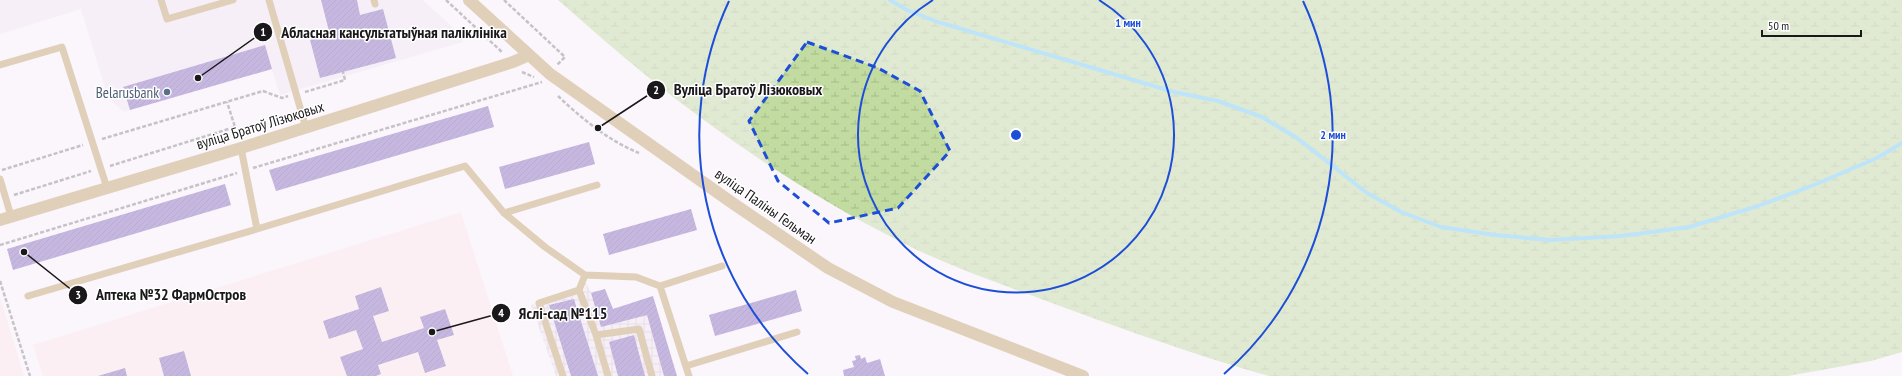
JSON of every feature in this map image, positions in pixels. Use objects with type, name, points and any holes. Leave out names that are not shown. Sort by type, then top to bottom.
[{"type":"street","name":"вуліца Паліны Гельман","points":[[469,0],[550,74],[731,202],[828,268],[893,302],[1083,376]]},
{"type":"street","name":"вуліца Братоў Лізюковых","points":[[6,218],[306,128],[513,62],[529,55]]},
{"type":"lane","points":[[161,0],[167,19],[233,0]]},
{"type":"lane","points":[[269,0],[306,128]]},
{"type":"lane","points":[[0,65],[62,47],[107,188]]},
{"type":"lane","points":[[241,148],[257,229]]},
{"type":"lane","points":[[28,296],[465,166],[504,213],[545,247],[585,275],[636,277],[660,286],[722,266]]},
{"type":"lane","points":[[0,179],[5,197],[6,218]]},
{"type":"lane","points":[[504,213],[597,185]]},
{"type":"lane","points":[[562,376],[539,303],[578,290],[585,275]]},
{"type":"lane","points":[[660,286],[689,376]]},
{"type":"lane","points":[[578,290],[596,335],[608,376]]},
{"type":"lane","points":[[596,335],[639,329],[652,376]]},
{"type":"lane","points":[[686,366],[797,332]]},
{"type":"path","points":[[0,245],[542,82],[565,57],[504,0]]},
{"type":"path","points":[[0,171],[92,142],[262,92],[282,98],[345,80],[343,72]]},
{"type":"path","points":[[5,197],[235,127],[227,102]]},
{"type":"path","points":[[572,109],[625,147]]},
{"type":"path","points":[[0,281],[30,376]]},
{"type":"highlighted area","points":[[807,42],[878,68],[920,91],[950,151],[898,208],[829,223],[778,181],[749,121]]},
{"type":"shaded area","points":[[0,0],[423,0],[462,36],[463,42],[280,95],[272,69],[124,112],[108,98],[81,9],[0,34]]},
{"type":"shaded area","points":[[461,212],[513,376],[43,376],[33,345]]},
{"type":"shaded area","points":[[586,283],[591,292],[605,289],[613,309],[653,296],[677,376],[556,376],[531,305]]},
{"type":"shaded area","points":[[0,297],[15,346],[24,376],[0,376]]},
{"type":"green space","points":[[558,0],[1902,0],[1902,352],[1871,361],[1788,376],[1269,376],[1159,341],[955,267],[919,251],[868,225],[802,187],[708,123],[636,68]]},
{"type":"building","points":[[321,0],[357,0],[360,15],[383,9],[396,58],[320,78],[310,40],[330,35]]},
{"type":"building","points":[[265,45],[272,69],[130,110],[123,87]]},
{"type":"building","points":[[488,106],[494,127],[276,191],[269,170]]},
{"type":"building","points":[[589,142],[595,164],[505,189],[499,167]]},
{"type":"building","points":[[225,184],[231,205],[13,270],[7,249]]},
{"type":"building","points":[[691,209],[697,230],[609,255],[603,234]]},
{"type":"building","points":[[381,287],[389,311],[373,316],[382,342],[424,328],[420,317],[445,309],[454,335],[437,340],[446,366],[425,373],[418,352],[378,365],[381,374],[376,376],[347,376],[340,357],[363,349],[356,330],[329,339],[323,321],[359,309],[355,296]]},
{"type":"building","points":[[605,289],[613,309],[653,296],[677,376],[664,376],[647,315],[601,327],[591,293]]},
{"type":"building","points":[[796,290],[802,311],[715,336],[709,315]]},
{"type":"building","points":[[574,299],[598,376],[571,376],[549,305]]},
{"type":"building","points":[[634,335],[645,376],[618,376],[609,342]]},
{"type":"building","points":[[184,351],[191,376],[164,376],[159,358]]},
{"type":"building","points":[[860,355],[861,359],[865,357],[867,363],[880,359],[885,376],[844,376],[843,370],[854,367],[852,361],[856,360],[855,356]]},
{"type":"building","points":[[125,368],[127,376],[98,376]]},
{"type":"waterway","points":[[890,0],[907,10],[938,22],[1174,92],[1218,101],[1262,117],[1297,138],[1367,193],[1401,212],[1441,227],[1495,235],[1550,240],[1621,236],[1689,227],[1758,206],[1814,185],[1877,158],[1902,143]]},
{"type":"place","name":"Абласная кансультатыўная паліклініка","points":[[198,78]]},
{"type":"place","name":"Belarusbank","points":[[167,92]]},
{"type":"place","name":"Вуліца Братоў Лізюковых","points":[[598,128]]},
{"type":"place","name":"Аптека №32 ФармОстров","points":[[24,252]]},
{"type":"place","name":"Яслі-сад №115","points":[[432,332]]}]
